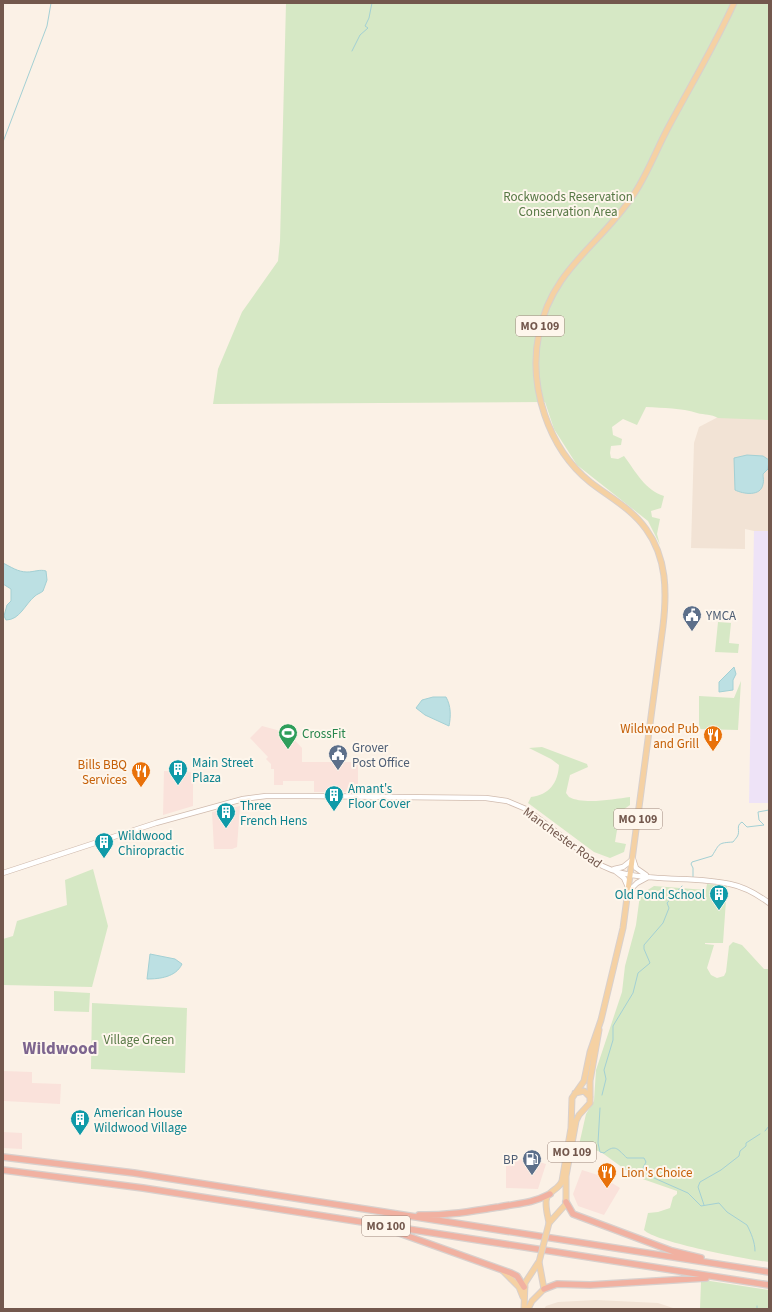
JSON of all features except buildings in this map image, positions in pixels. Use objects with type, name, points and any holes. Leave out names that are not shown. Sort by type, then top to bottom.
[{"type":"highway","name":"MO 100","points":[[3,1157],[122,1172],[769,1272]]},
{"type":"highway","name":"MO 100","points":[[3,1170],[107,1182],[769,1285]]},
{"type":"highway","points":[[402,1215],[451,1215],[525,1204],[551,1193]]},
{"type":"highway","points":[[566,1201],[573,1214],[667,1249],[719,1264]]},
{"type":"highway","points":[[371,1223],[518,1276],[525,1288]]},
{"type":"highway","points":[[544,1289],[557,1284],[590,1285],[679,1279],[725,1278]]},
{"type":"main road","name":"MO 109","points":[[549,1223],[562,1210],[566,1201],[566,1176],[576,1121],[579,1115],[590,1103],[591,1074],[601,1020],[620,942],[629,891],[665,612],[664,573],[655,544],[641,522],[629,510],[579,471],[555,439],[547,421],[540,397],[536,370],[537,343],[543,315],[554,290],[572,265],[620,214],[640,186],[734,3]]},
{"type":"main road","name":"MO 109","points":[[546,1204],[551,1193],[560,1185],[562,1181],[571,1128],[572,1098],[584,1080],[590,1052],[601,1020]]},
{"type":"main road","points":[[575,1093],[582,1091],[590,1096]]},
{"type":"main road","points":[[572,1104],[579,1109],[586,1108]]},
{"type":"main road","points":[[551,1193],[561,1193],[566,1201]]},
{"type":"main road","points":[[546,1204],[553,1211],[562,1210]]},
{"type":"main road","points":[[524,1306],[526,1280],[530,1277],[539,1262],[549,1223],[546,1204]]},
{"type":"main road","points":[[528,1309],[530,1303],[536,1296],[542,1293],[544,1289],[539,1262]]},
{"type":"main road","points":[[502,1270],[521,1290],[524,1306]]},
{"type":"main road","points":[[530,1277],[536,1276],[542,1279]]},
{"type":"main road","points":[[525,1288],[529,1295],[536,1296]]},
{"type":"street","name":"Manchester Road","points":[[3,873],[156,823],[226,803],[266,796],[464,797],[507,801],[526,809],[594,861],[612,869],[649,877],[730,884],[751,891],[769,903]]},
{"type":"street","points":[[612,869],[623,867],[633,859],[638,870],[649,877]]},
{"type":"street","points":[[612,869],[624,879],[629,891],[637,882],[649,877]]},
{"type":"shaded area","points":[[720,416],[769,417],[769,531],[754,531],[745,529],[745,549],[691,548],[694,443],[699,427]]},
{"type":"shaded area","points":[[754,531],[769,531],[769,803],[749,803]]},
{"type":"shaded area","points":[[262,726],[288,733],[302,748],[302,762],[358,762],[358,792],[314,792],[314,781],[283,781],[283,785],[274,785],[274,769],[271,769],[271,764],[266,759],[268,757],[250,738]]},
{"type":"shaded area","points":[[164,771],[193,772],[193,806],[163,815]]},
{"type":"shaded area","points":[[240,806],[237,847],[232,849],[214,849],[212,812]]},
{"type":"shaded area","points":[[3,1071],[32,1072],[32,1083],[61,1084],[60,1104],[4,1101],[3,1111]]},
{"type":"shaded area","points":[[3,1132],[22,1133],[22,1149],[3,1148]]},
{"type":"shaded area","points":[[511,1159],[532,1160],[546,1164],[538,1189],[506,1188],[506,1163]]},
{"type":"shaded area","points":[[582,1170],[601,1176],[620,1188],[604,1215],[578,1206],[573,1194]]},
{"type":"shaded area","points":[[596,1300],[658,1303],[676,1309],[544,1309],[546,1306],[558,1302]]},
{"type":"green space","name":"Rockwoods Reservation Conservation Area","points":[[286,3],[769,3],[769,420],[718,418],[710,415],[672,408],[646,407],[637,425],[623,419],[612,427],[613,435],[622,439],[621,445],[611,446],[611,458],[618,459],[624,456],[646,485],[664,496],[661,508],[651,511],[652,517],[660,519],[657,534],[660,545],[648,521],[577,465],[554,429],[545,402],[213,404],[218,369],[242,312],[278,261],[280,241]]},
{"type":"green space","points":[[718,622],[731,623],[729,643],[739,644],[738,653],[715,652]]},
{"type":"green space","points":[[741,681],[738,730],[699,729],[699,696],[734,698]]},
{"type":"green space","points":[[542,747],[587,764],[588,767],[570,775],[566,793],[569,797],[583,801],[591,801],[630,797],[630,805],[620,812],[615,842],[626,844],[624,852],[610,858],[594,852],[528,803],[531,797],[548,791],[557,777],[559,765],[551,759],[529,748]]},
{"type":"green space","points":[[93,869],[108,926],[92,987],[3,985],[3,939],[13,936],[17,921],[67,905],[65,880]]},
{"type":"green space","points":[[707,884],[727,886],[723,943],[705,943],[714,945],[707,968],[711,975],[717,978],[724,976],[726,972],[729,946],[733,942],[742,945],[764,969],[769,969],[769,1262],[683,1245],[652,1235],[644,1230],[648,1213],[658,1212],[670,1208],[673,1197],[677,1194],[677,1191],[634,1176],[601,1152],[579,1145],[586,1114],[594,1101],[596,1070],[622,992],[625,966],[636,925],[640,895],[654,886],[706,890]]},
{"type":"green space","points":[[54,991],[90,993],[89,1012],[54,1011]]},
{"type":"green space","name":"Village Green","points":[[92,1003],[187,1008],[185,1073],[91,1069]]},
{"type":"green space","points":[[710,1281],[769,1290],[769,1309],[700,1309],[701,1282]]},
{"type":"water","points":[[747,455],[763,456],[769,460],[768,469],[763,474],[762,488],[755,493],[742,493],[735,490],[734,458]]},
{"type":"water","points":[[3,563],[24,572],[41,570],[46,571],[47,580],[43,591],[31,599],[19,615],[6,620],[4,616],[7,605],[11,601],[11,589],[3,584]]},
{"type":"water","points":[[734,667],[736,674],[733,680],[733,690],[719,692],[719,682]]},
{"type":"water","points":[[433,697],[446,697],[450,711],[449,726],[425,715],[416,708],[422,700]]},
{"type":"water","points":[[150,954],[175,959],[182,964],[176,972],[172,974],[162,978],[147,979]]},
{"type":"waterway","points":[[3,142],[47,26],[51,3]]},
{"type":"waterway","points":[[352,51],[360,35],[368,28],[365,26],[369,18],[372,3]]},
{"type":"waterway","points":[[693,877],[692,862],[712,856],[718,846],[722,843],[733,842],[737,838],[739,825],[742,822],[747,827],[764,825],[759,820],[758,812],[769,810]]},
{"type":"waterway","points":[[602,1095],[606,1079],[604,1070],[613,1040],[613,1026],[633,993],[638,973],[650,963],[644,949],[644,945],[663,923],[669,908],[667,903],[682,886]]},
{"type":"waterway","points":[[600,1108],[598,1143],[600,1152],[604,1153],[611,1148],[614,1148],[619,1150],[627,1158],[644,1158],[646,1162],[643,1168],[646,1171],[649,1171],[654,1178],[688,1193],[701,1206],[719,1203],[727,1212],[747,1225],[754,1241],[755,1251]]},
{"type":"waterway","points":[[765,1131],[769,1126]]},
{"type":"waterway","points":[[704,1205],[698,1187],[700,1182],[721,1170],[739,1156],[740,1151],[746,1146],[746,1143],[760,1134]]},
{"type":"place","name":"YMCA","points":[[692,632]]},
{"type":"place","name":"CrossFit","points":[[288,750]]},
{"type":"place","name":"Wildwood Pub and Grill","points":[[713,752]]},
{"type":"place","name":"Grover Post Office","points":[[338,771]]},
{"type":"place","name":"Main Street Plaza","points":[[178,786]]},
{"type":"place","name":"Bills BBQ Services","points":[[141,788]]},
{"type":"place","name":"Amant's Floor Cover","points":[[334,812]]},
{"type":"place","name":"Three French Hens","points":[[226,829]]},
{"type":"place","name":"Wildwood Chiropractic","points":[[104,859]]},
{"type":"place","name":"Old Pond School","points":[[719,911]]},
{"type":"place","name":"American House Wildwood Village","points":[[80,1136]]},
{"type":"place","name":"BP","points":[[532,1176]]},
{"type":"place","name":"Lion's Choice","points":[[607,1189]]},
{"type":"district","name":"Wildwood","points":[[60,1048]]}]
